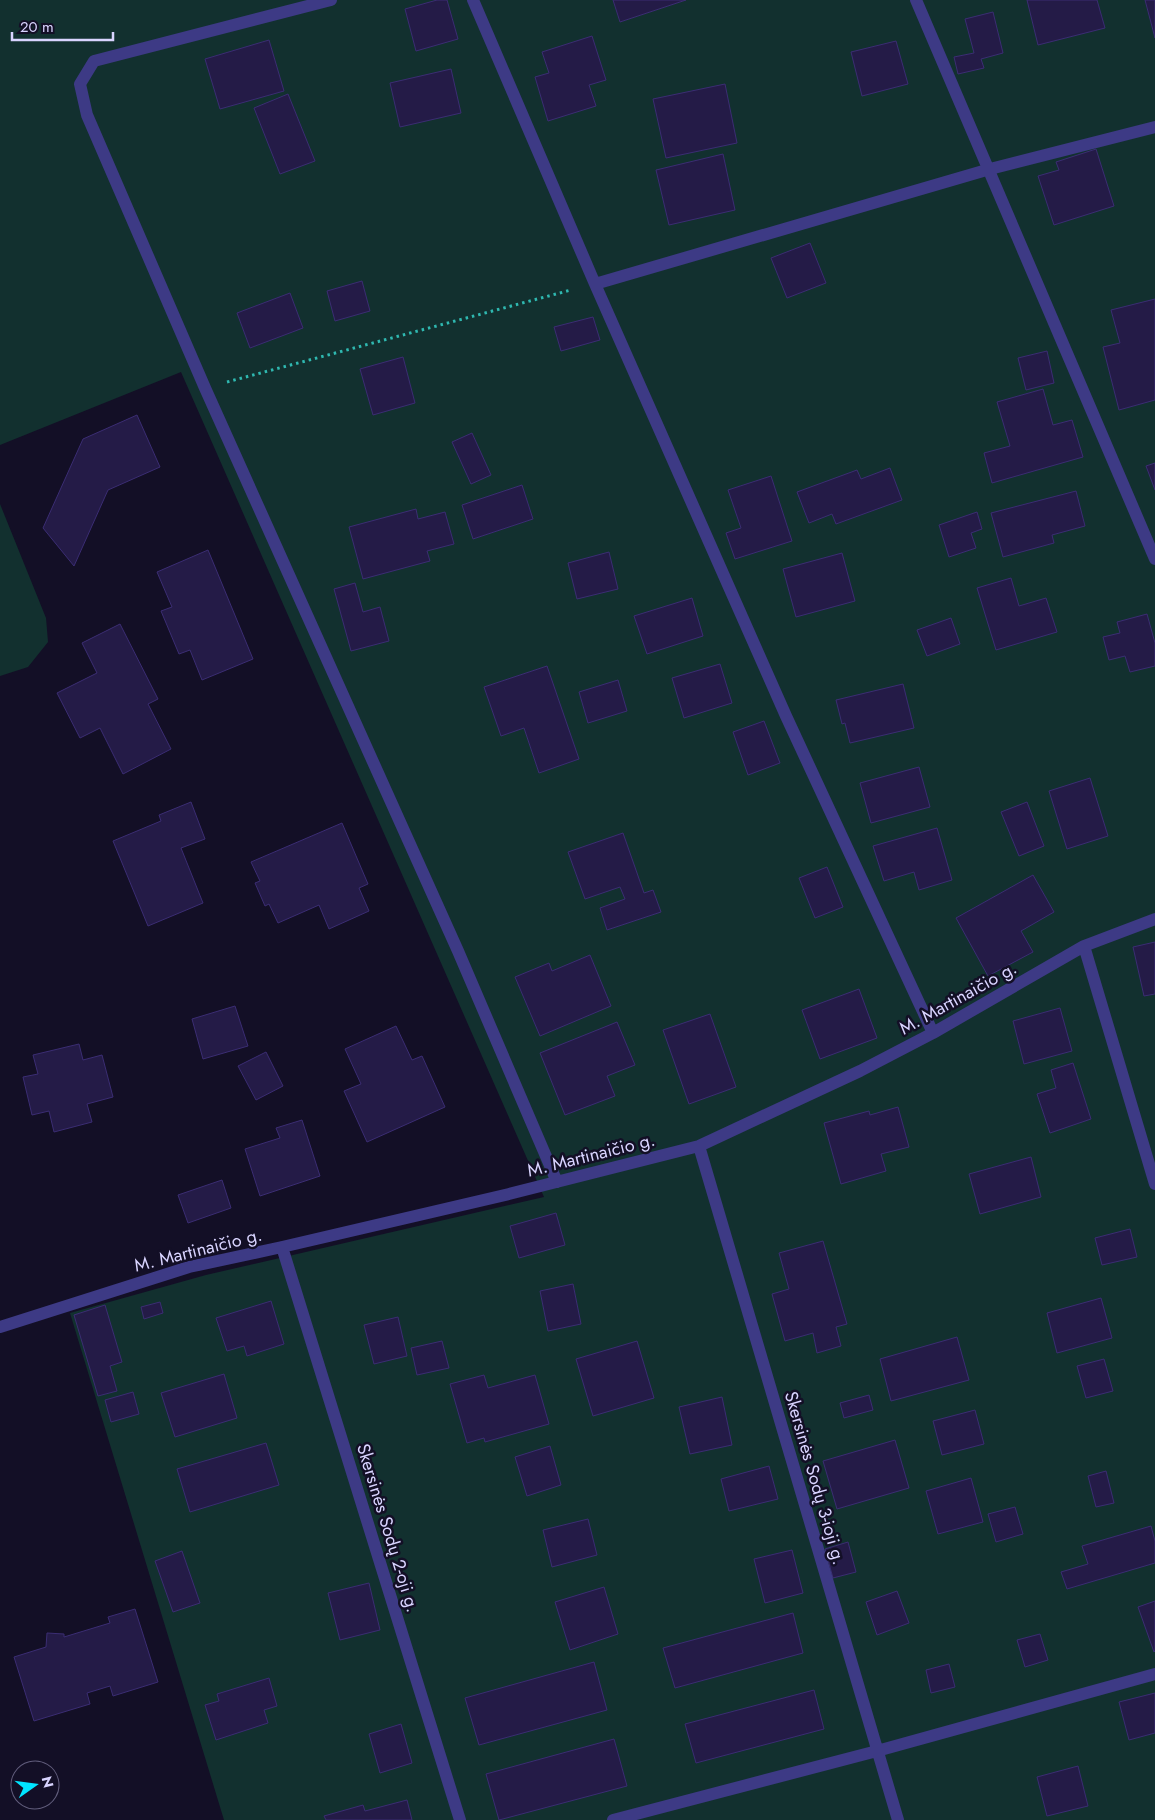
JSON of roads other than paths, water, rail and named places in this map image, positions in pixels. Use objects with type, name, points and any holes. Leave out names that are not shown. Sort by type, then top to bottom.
[{"type":"street","points":[[331,0],[94,61],[80,84],[86,115],[205,388],[458,951],[558,1182]]},
{"type":"street","points":[[473,0],[595,284],[786,716],[933,1033]]},
{"type":"street","points":[[916,0],[990,169],[1155,559]]},
{"type":"street","points":[[595,284],[990,169],[1155,127]]},
{"type":"street","name":"M. Martinaičio g.","points":[[0,1327],[189,1266],[282,1247],[558,1182],[699,1146],[860,1071],[933,1033],[1084,946],[1155,919]]},
{"type":"street","points":[[1084,946],[1155,1184]]},
{"type":"street","name":"Skersinės Sodų 3-ioji g.","points":[[699,1146],[898,1820]]},
{"type":"street","name":"Skersinės Sodų 2-oji g.","points":[[282,1247],[460,1820]]},
{"type":"street","points":[[613,1820],[877,1751],[1155,1674]]}]
